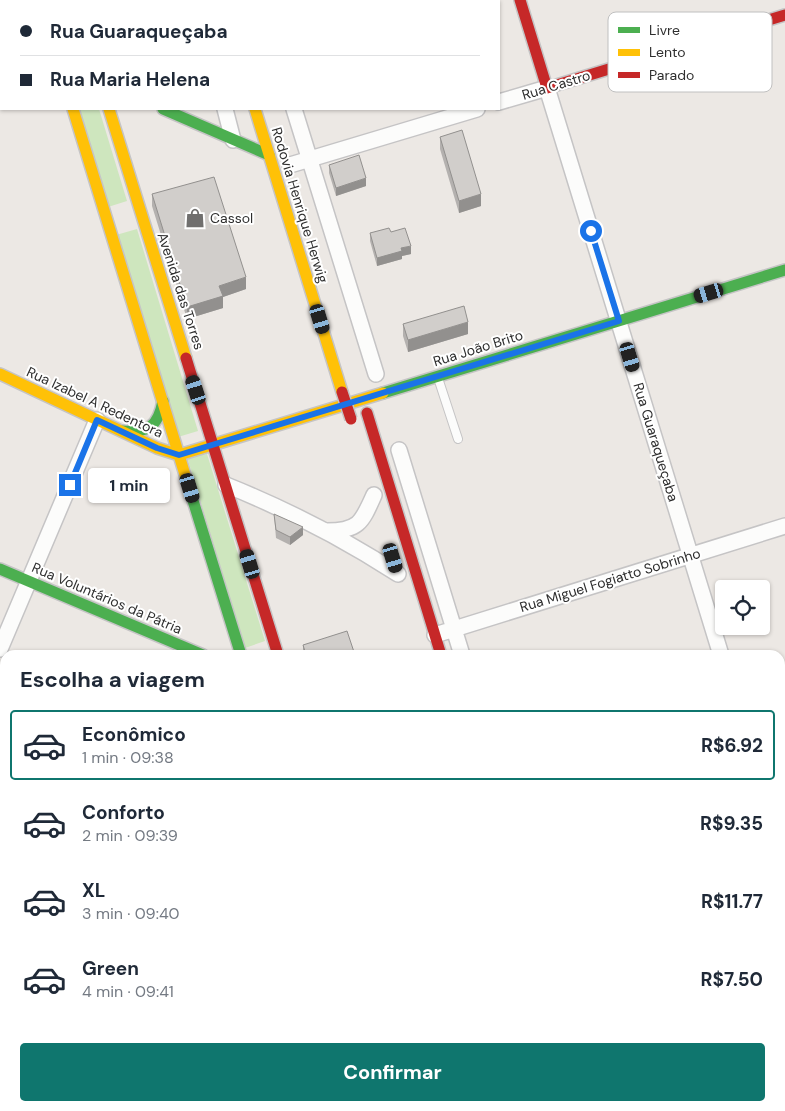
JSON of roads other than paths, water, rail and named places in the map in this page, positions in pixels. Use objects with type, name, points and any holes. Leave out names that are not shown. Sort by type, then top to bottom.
[{"type":"main road","name":"Rua Guaraqueçaba","points":[[520,0],[547,88]]},
{"type":"main road","name":"Rua Castro","points":[[772,19],[785,15]]},
{"type":"main road","name":"Rua Castro","points":[[547,88],[608,69]]},
{"type":"main road","points":[[73,110],[239,650]]},
{"type":"main road","name":"Avenida das Torres","points":[[109,110],[276,650]]},
{"type":"main road","points":[[164,110],[269,154]]},
{"type":"main road","name":"Rodovia Henrique Herwig","points":[[255,110],[352,424]]},
{"type":"main road","points":[[110,227],[111,222],[122,213],[137,214],[141,217]]},
{"type":"main road","name":"Rua João Brito","points":[[179,455],[785,270]]},
{"type":"main road","name":"Rua Izabel A Redentora","points":[[0,374],[120,431],[162,450],[179,455]]},
{"type":"main road","points":[[359,387],[440,650]]},
{"type":"main road","points":[[120,431],[135,433],[144,431],[152,426],[158,419],[163,401]]},
{"type":"main road","points":[[372,490],[379,512]]},
{"type":"main road","points":[[393,557],[400,579]]},
{"type":"main road","name":"Rua Voluntários da Pátria","points":[[0,569],[191,650]]},
{"type":"street","name":"Rua Castro","points":[[500,102],[547,88]]},
{"type":"street","name":"Rua Guaraqueçaba","points":[[547,88],[720,650]]},
{"type":"street","points":[[225,110],[233,140]]},
{"type":"street","points":[[294,110],[376,374]]},
{"type":"street","points":[[290,165],[474,110]]},
{"type":"street","points":[[0,649],[97,420]]},
{"type":"street","points":[[399,450],[460,650]]},
{"type":"street","points":[[226,485],[326,530],[362,551],[400,579]]},
{"type":"street","points":[[326,530],[342,531],[352,528],[359,523],[366,512],[372,490]]},
{"type":"street","name":"Rua Miguel Fogiatto Sobrinho","points":[[435,635],[785,526]]},
{"type":"lane","points":[[191,110],[194,122]]},
{"type":"lane","points":[[437,376],[458,439]]},
{"type":"place","name":"Cassol","points":[[195,218]]}]
